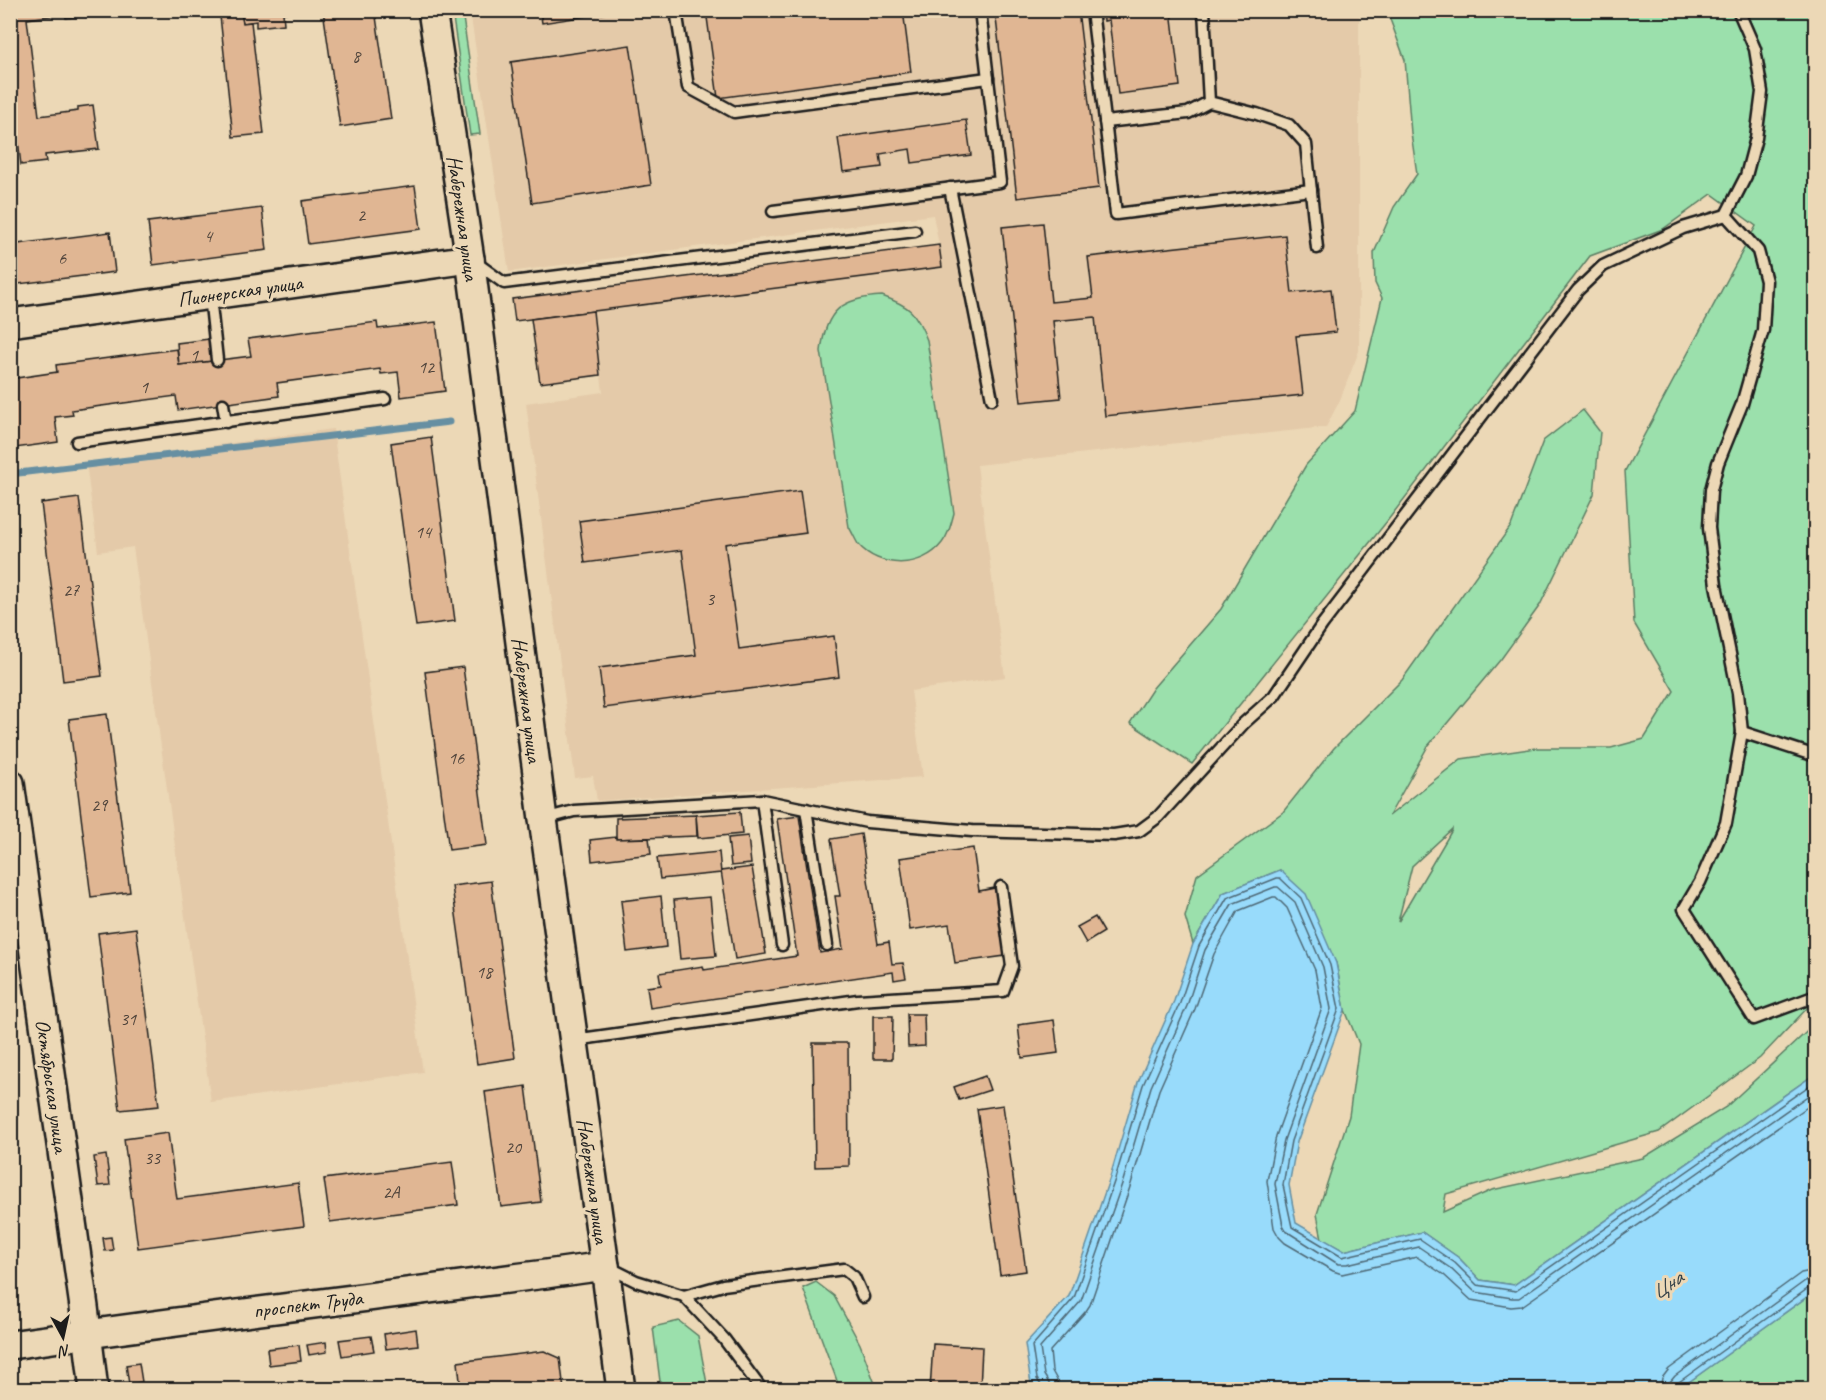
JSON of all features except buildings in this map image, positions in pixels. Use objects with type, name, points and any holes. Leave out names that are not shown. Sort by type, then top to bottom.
[{"type":"street","name":"Набережная улица","points":[[432,10],[470,259],[543,819],[621,1389]]},
{"type":"street","name":"Пионерская улица","points":[[10,323],[470,259]]},
{"type":"street","name":"Октябрьская улица","points":[[10,783],[94,1389]]},
{"type":"street","name":"проспект Труда","points":[[10,1345],[605,1266]]},
{"type":"lane","points":[[676,10],[688,87],[734,112],[988,78]]},
{"type":"lane","points":[[773,211],[1000,182],[980,10]]},
{"type":"lane","points":[[1092,10],[1116,214],[1311,190]]},
{"type":"lane","points":[[1204,10],[1209,102]]},
{"type":"lane","points":[[543,819],[574,811],[762,800],[867,822],[972,831],[1114,835],[1139,831],[1158,818],[1244,723],[1274,696],[1322,625],[1578,290],[1603,266],[1683,228],[1726,215],[1746,176],[1756,138],[1762,92],[1755,49],[1738,10]]},
{"type":"lane","points":[[1105,122],[1188,113],[1209,102],[1289,125],[1306,144],[1317,248]]},
{"type":"lane","points":[[950,188],[992,399]]},
{"type":"lane","points":[[1726,215],[1758,252],[1766,281],[1763,330],[1742,404],[1718,464],[1711,490],[1709,528],[1716,585],[1738,693],[1742,732],[1725,823],[1700,882],[1684,909],[1754,1019],[1815,996]]},
{"type":"lane","points":[[470,259],[504,283],[915,231]]},
{"type":"lane","points":[[210,295],[217,360]]},
{"type":"lane","points":[[76,442],[385,399]]},
{"type":"lane","points":[[223,404],[225,422]]},
{"type":"lane","points":[[1742,732],[1815,756]]},
{"type":"lane","points":[[762,800],[782,945]]},
{"type":"lane","points":[[806,809],[827,945]]},
{"type":"lane","points":[[574,1040],[858,1000],[1003,991],[1012,966],[1001,887]]},
{"type":"lane","points":[[605,1266],[636,1281],[684,1296],[724,1339],[762,1389]]},
{"type":"lane","points":[[684,1296],[723,1285],[844,1269],[854,1277],[863,1297]]},
{"type":"shaded area","points":[[470,11],[1359,11],[1359,351],[1340,400],[1326,427],[977,465],[1005,677],[911,691],[923,777],[597,801],[593,776],[575,778],[526,403],[603,392],[593,311],[942,267],[939,245],[933,215],[509,272]]},
{"type":"shaded area","points":[[333,429],[423,1072],[211,1102],[133,547],[98,552],[86,463]]},
{"type":"green space","points":[[452,11],[462,11],[480,134],[470,135]]},
{"type":"green space","points":[[1387,11],[1815,11],[1815,1000],[1760,1058],[1659,1132],[1446,1194],[1443,1212],[1492,1190],[1643,1158],[1726,1107],[1815,1024],[1815,1072],[1514,1285],[1480,1280],[1459,1258],[1422,1232],[1344,1251],[1322,1239],[1317,1214],[1349,1116],[1359,1044],[1345,1010],[1336,963],[1280,870],[1223,893],[1193,944],[1185,917],[1197,875],[1283,812],[1334,748],[1402,680],[1511,526],[1543,441],[1583,410],[1600,432],[1594,494],[1540,605],[1501,659],[1428,746],[1389,816],[1461,759],[1536,748],[1611,748],[1644,739],[1674,691],[1634,623],[1625,471],[1756,226],[1712,194],[1663,229],[1590,256],[1388,520],[1192,764],[1130,723],[1153,688],[1221,609],[1306,465],[1355,411],[1382,298],[1375,283],[1374,253],[1394,207],[1417,174],[1405,60]],"holes":[[[1452,830],[1398,922],[1412,866]]]},
{"type":"green space","points":[[882,296],[911,311],[927,340],[954,513],[950,529],[934,552],[923,558],[900,563],[877,558],[867,552],[858,544],[849,527],[821,351],[827,325],[838,309],[856,300]]},
{"type":"green space","points":[[816,1282],[834,1296],[860,1344],[877,1389],[840,1389],[803,1288]]},
{"type":"green space","points":[[1815,1291],[1815,1389],[1679,1389]]},
{"type":"green space","points":[[679,1321],[698,1336],[708,1389],[661,1389],[653,1327]]},
{"type":"water","name":"Цна","points":[[1280,870],[1306,894],[1336,963],[1345,1010],[1297,1142],[1289,1185],[1296,1223],[1344,1251],[1422,1232],[1459,1258],[1480,1280],[1514,1285],[1815,1072],[1815,1291],[1679,1389],[1040,1390],[1031,1384],[1025,1344],[1069,1296],[1110,1177],[1138,1082],[1174,1001],[1193,944],[1223,893]]},
{"type":"waterway","points":[[10,474],[449,422]]}]
